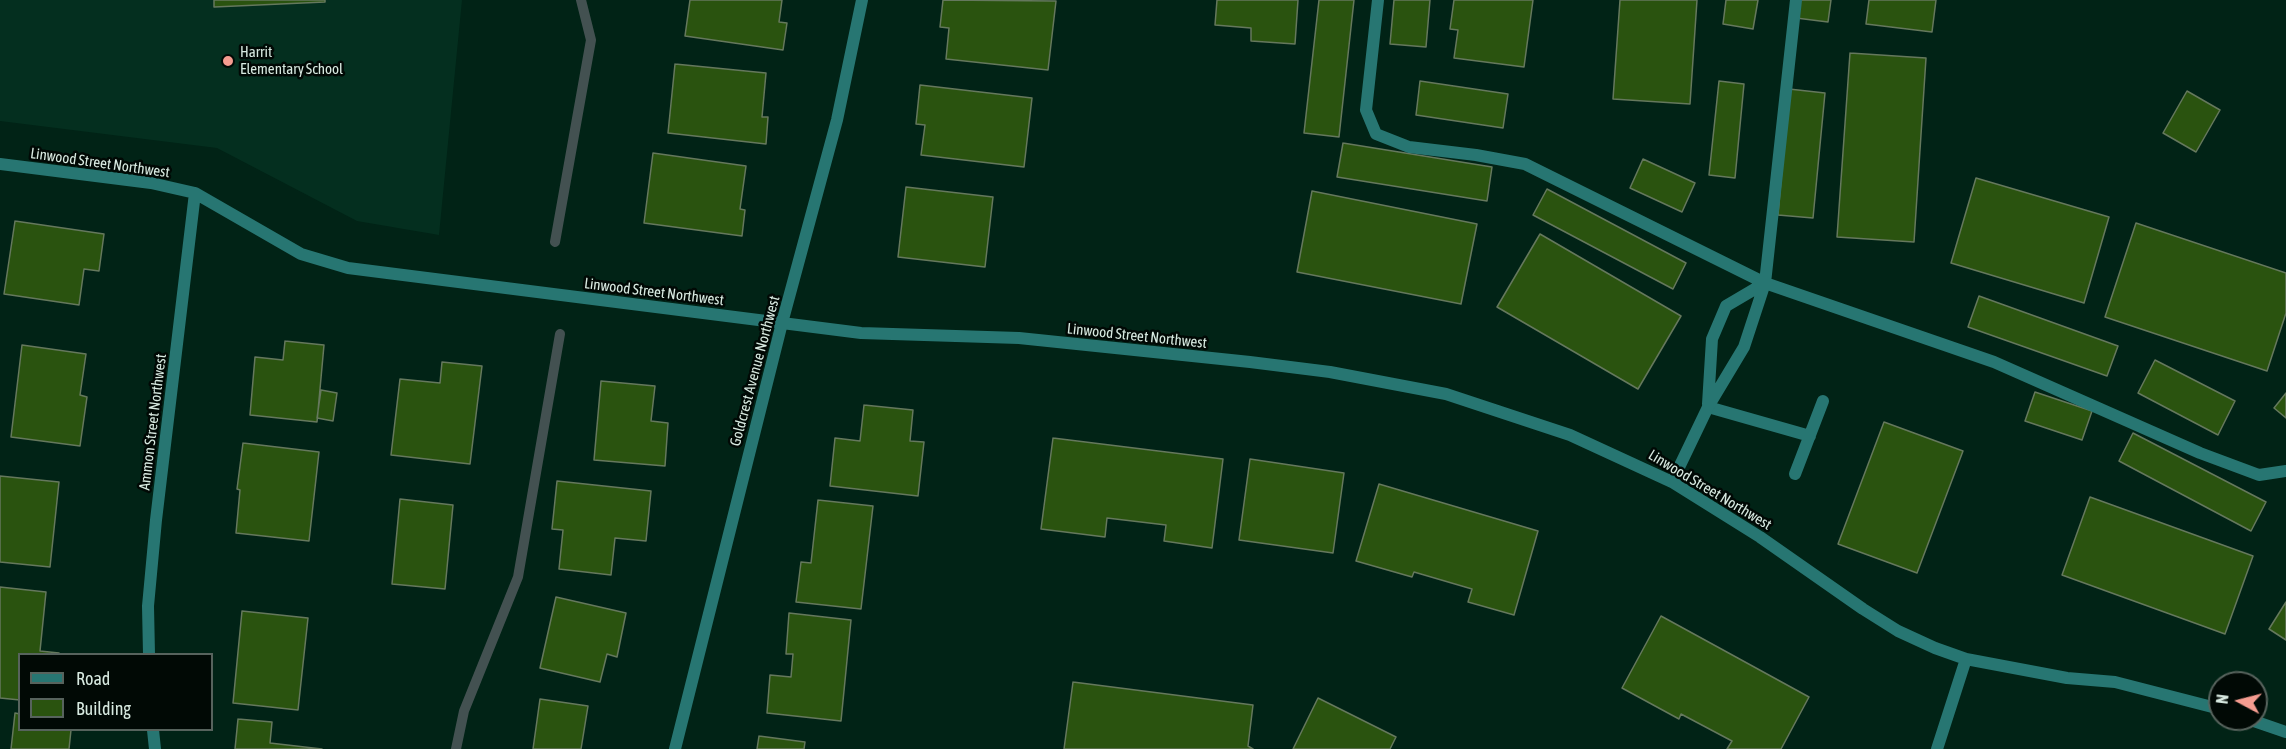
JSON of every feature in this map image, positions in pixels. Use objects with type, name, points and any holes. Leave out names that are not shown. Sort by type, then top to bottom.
[{"type":"street","name":"Goldcrest Avenue Northwest","points":[[675,749],[782,323],[837,120],[862,0]]},
{"type":"street","points":[[1378,0],[1366,110],[1376,134],[1409,147],[1525,164],[1765,283],[1994,362],[2200,453],[2259,476],[2286,471]]},
{"type":"street","points":[[1672,482],[1708,407],[1744,347],[1765,283],[1796,0]]},
{"type":"street","name":"Linwood Street Northwest","points":[[0,164],[151,183],[195,193],[301,254],[348,268],[861,333],[1019,338],[1330,372],[1446,394],[1513,414],[1623,457],[1672,482],[1760,537],[1898,631],[1966,659],[2067,678],[2115,682],[2208,706]]},
{"type":"street","name":"Ammon Street Northwest","points":[[149,653],[148,606],[156,520],[195,193]]},
{"type":"street","points":[[1708,407],[1712,339],[1726,306],[1765,283]]},
{"type":"street","points":[[1795,474],[1823,401]]},
{"type":"street","points":[[1708,407],[1810,436]]},
{"type":"street","points":[[1937,749],[1966,659]]},
{"type":"street","points":[[2268,726],[2286,732]]},
{"type":"street","points":[[153,731],[155,749]]},
{"type":"shaded area","name":"Harrit Elementary School","points":[[0,0],[462,0],[439,235],[357,221],[217,148],[0,121]]},
{"type":"building","points":[[214,0],[325,0],[325,2],[214,7]]},
{"type":"building","points":[[690,0],[782,0],[779,22],[787,23],[783,50],[685,36]]},
{"type":"building","points":[[943,0],[1056,1],[1048,70],[946,59],[949,28],[940,27]]},
{"type":"building","points":[[1217,0],[1298,0],[1295,44],[1251,41],[1251,28],[1215,25]]},
{"type":"building","points":[[1319,0],[1354,0],[1339,137],[1304,133]]},
{"type":"building","points":[[1394,0],[1430,0],[1426,47],[1390,44]]},
{"type":"building","points":[[1454,0],[1533,0],[1524,67],[1454,58],[1458,30],[1450,29]]},
{"type":"building","points":[[1620,0],[1697,0],[1690,104],[1613,99]]},
{"type":"building","points":[[1726,0],[1758,0],[1753,29],[1723,24]]},
{"type":"building","points":[[1798,0],[1831,0],[1828,22],[1796,18]]},
{"type":"building","points":[[1869,0],[1936,0],[1932,32],[1866,24]]},
{"type":"building","points":[[1850,53],[1926,58],[1914,242],[1837,237]]},
{"type":"building","points":[[675,64],[766,73],[762,117],[768,117],[766,144],[668,133]]},
{"type":"building","points":[[1420,81],[1508,94],[1503,128],[1416,115]]},
{"type":"building","points":[[1719,81],[1744,84],[1735,178],[1709,175]]},
{"type":"building","points":[[920,85],[1032,98],[1024,167],[921,155],[925,125],[916,124]]},
{"type":"building","points":[[1789,89],[1825,93],[1813,218],[1778,215]]},
{"type":"building","points":[[2187,91],[2220,110],[2196,152],[2163,133]]},
{"type":"building","points":[[1343,143],[1492,167],[1487,201],[1337,177]]},
{"type":"building","points":[[653,153],[746,166],[740,209],[745,210],[742,236],[644,223]]},
{"type":"building","points":[[1643,159],[1695,183],[1682,212],[1630,188]]},
{"type":"building","points":[[1976,178],[2109,217],[2084,303],[1951,263]]},
{"type":"building","points":[[906,187],[993,197],[985,267],[898,257]]},
{"type":"building","points":[[1547,189],[1686,263],[1673,289],[1533,215]]},
{"type":"building","points":[[1312,191],[1477,224],[1461,304],[1297,272]]},
{"type":"building","points":[[15,221],[104,234],[99,271],[84,269],[79,305],[4,294]]},
{"type":"building","points":[[2136,223],[2286,273],[2286,313],[2267,371],[2105,317]]},
{"type":"building","points":[[1540,234],[1681,316],[1638,389],[1497,307]]},
{"type":"building","points":[[1979,296],[2118,346],[2107,376],[1968,327]]},
{"type":"building","points":[[285,341],[324,345],[317,422],[250,415],[255,357],[283,360]]},
{"type":"building","points":[[22,345],[86,354],[80,395],[87,397],[80,446],[11,437]]},
{"type":"building","points":[[2155,360],[2235,401],[2218,435],[2138,393]]},
{"type":"building","points":[[442,362],[482,366],[470,464],[391,455],[400,379],[440,383]]},
{"type":"building","points":[[601,381],[655,386],[651,421],[668,423],[665,466],[594,460]]},
{"type":"building","points":[[321,390],[337,393],[333,421],[317,418]]},
{"type":"building","points":[[2035,392],[2092,411],[2082,440],[2025,421]]},
{"type":"building","points":[[2286,393],[2286,418],[2274,408]]},
{"type":"building","points":[[864,405],[913,410],[910,441],[924,442],[918,496],[830,486],[835,438],[860,441]]},
{"type":"building","points":[[1884,422],[1963,451],[1917,573],[1838,544]]},
{"type":"building","points":[[2133,433],[2266,502],[2251,531],[2119,461]]},
{"type":"building","points":[[1053,438],[1223,459],[1212,548],[1164,541],[1166,525],[1107,518],[1105,537],[1041,529]]},
{"type":"building","points":[[243,443],[319,452],[309,541],[236,533],[240,490],[237,489]]},
{"type":"building","points":[[1250,459],[1344,473],[1333,553],[1239,540]]},
{"type":"building","points":[[0,476],[59,482],[50,567],[0,562]]},
{"type":"building","points":[[557,481],[651,491],[646,541],[615,538],[611,575],[559,569],[563,530],[552,529]]},
{"type":"building","points":[[1379,484],[1538,531],[1514,615],[1468,602],[1472,589],[1414,572],[1412,577],[1356,561]]},
{"type":"building","points":[[2090,497],[2253,556],[2225,634],[2062,575]]},
{"type":"building","points":[[400,499],[453,505],[445,589],[392,584]]},
{"type":"building","points":[[818,500],[873,506],[861,609],[796,602],[801,562],[811,563]]},
{"type":"building","points":[[0,587],[46,592],[40,651],[59,653],[18,653],[18,700],[0,698]]},
{"type":"building","points":[[556,597],[626,613],[617,657],[607,654],[600,682],[540,668]]},
{"type":"building","points":[[2286,602],[2286,640],[2269,629]]},
{"type":"building","points":[[242,611],[308,618],[298,710],[233,703]]},
{"type":"building","points":[[789,613],[851,620],[841,721],[767,713],[770,675],[791,677],[793,654],[786,654]]},
{"type":"building","points":[[1661,616],[1809,697],[1781,749],[1727,749],[1732,741],[1681,714],[1679,719],[1622,688]]},
{"type":"building","points":[[1073,682],[1253,705],[1248,746],[1253,749],[1064,749]]},
{"type":"building","points":[[1318,698],[1396,737],[1390,749],[1293,749]]},
{"type":"building","points":[[540,699],[588,706],[581,749],[533,749]]},
{"type":"building","points":[[15,713],[18,714],[18,731],[71,731],[69,749],[11,749]]},
{"type":"building","points":[[238,719],[272,722],[270,743],[322,749],[235,749]]},
{"type":"building","points":[[759,736],[805,742],[804,749],[757,749]]},
{"type":"waterway","points":[[555,242],[591,40],[581,0]]},
{"type":"waterway","points":[[456,749],[464,711],[518,577],[560,334]]},
{"type":"place","name":"Harrit Elementary School","points":[[228,61]]}]
